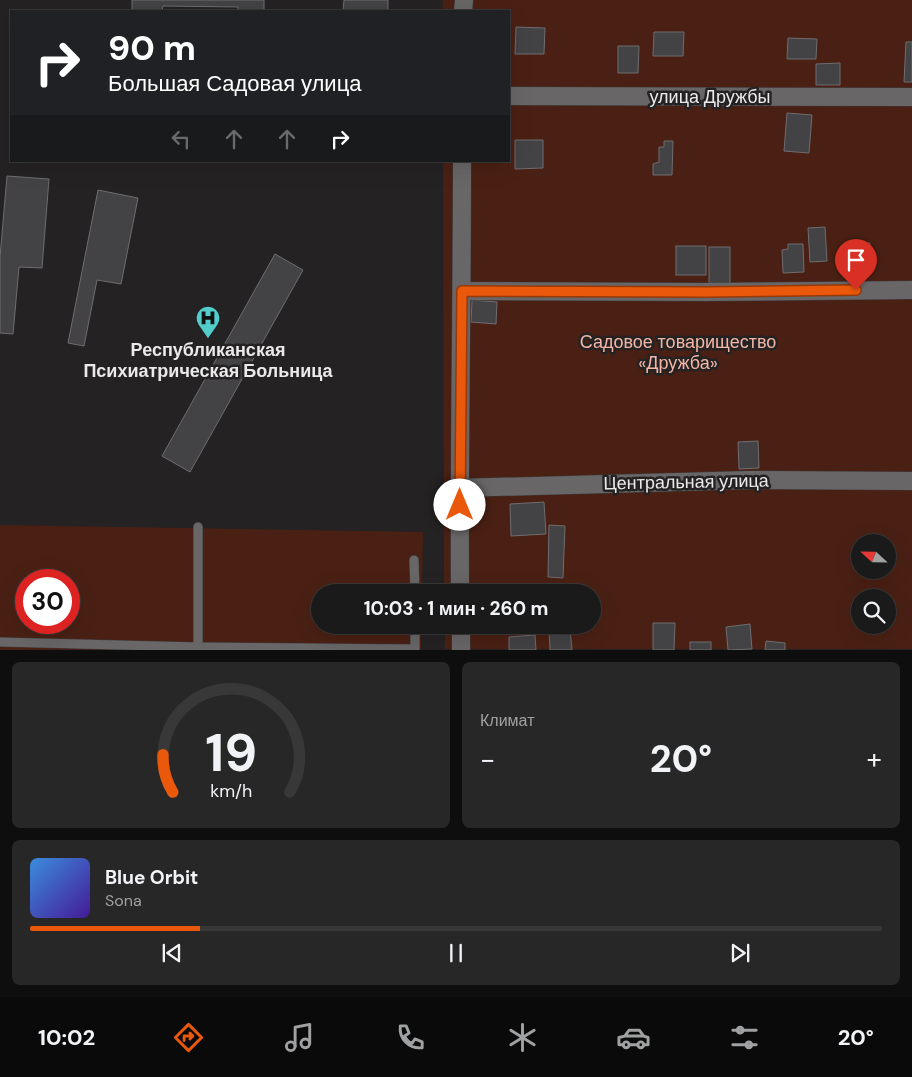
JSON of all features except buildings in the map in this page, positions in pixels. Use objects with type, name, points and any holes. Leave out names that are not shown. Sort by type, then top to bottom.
[{"type":"street","name":"улица Дружбы","points":[[510,96],[912,97]]},
{"type":"street","points":[[460,584],[462,162]]},
{"type":"street","points":[[462,291],[706,292],[912,290]]},
{"type":"street","name":"Центральная улица","points":[[459,488],[749,480],[912,481]]},
{"type":"street","points":[[461,634],[461,650]]},
{"type":"lane","points":[[198,527],[198,648]]},
{"type":"lane","points":[[414,560],[415,584]]},
{"type":"lane","points":[[0,642],[198,648],[415,649],[415,634]]},
{"type":"green space","name":"Садовое товарищество «Дружба»","points":[[443,0],[912,0],[912,649],[445,649],[445,634],[601,634],[601,584],[444,584],[443,162],[510,162],[510,10],[442,10]]},
{"type":"green space","points":[[0,525],[423,532],[422,584],[311,584],[311,634],[421,634],[421,649],[0,650]]},
{"type":"place","name":"Республиканская Психиатрическая Больница","points":[[208,339]]},
{"type":"route","points":[[460,505],[462,291],[706,292],[856,290]]}]
